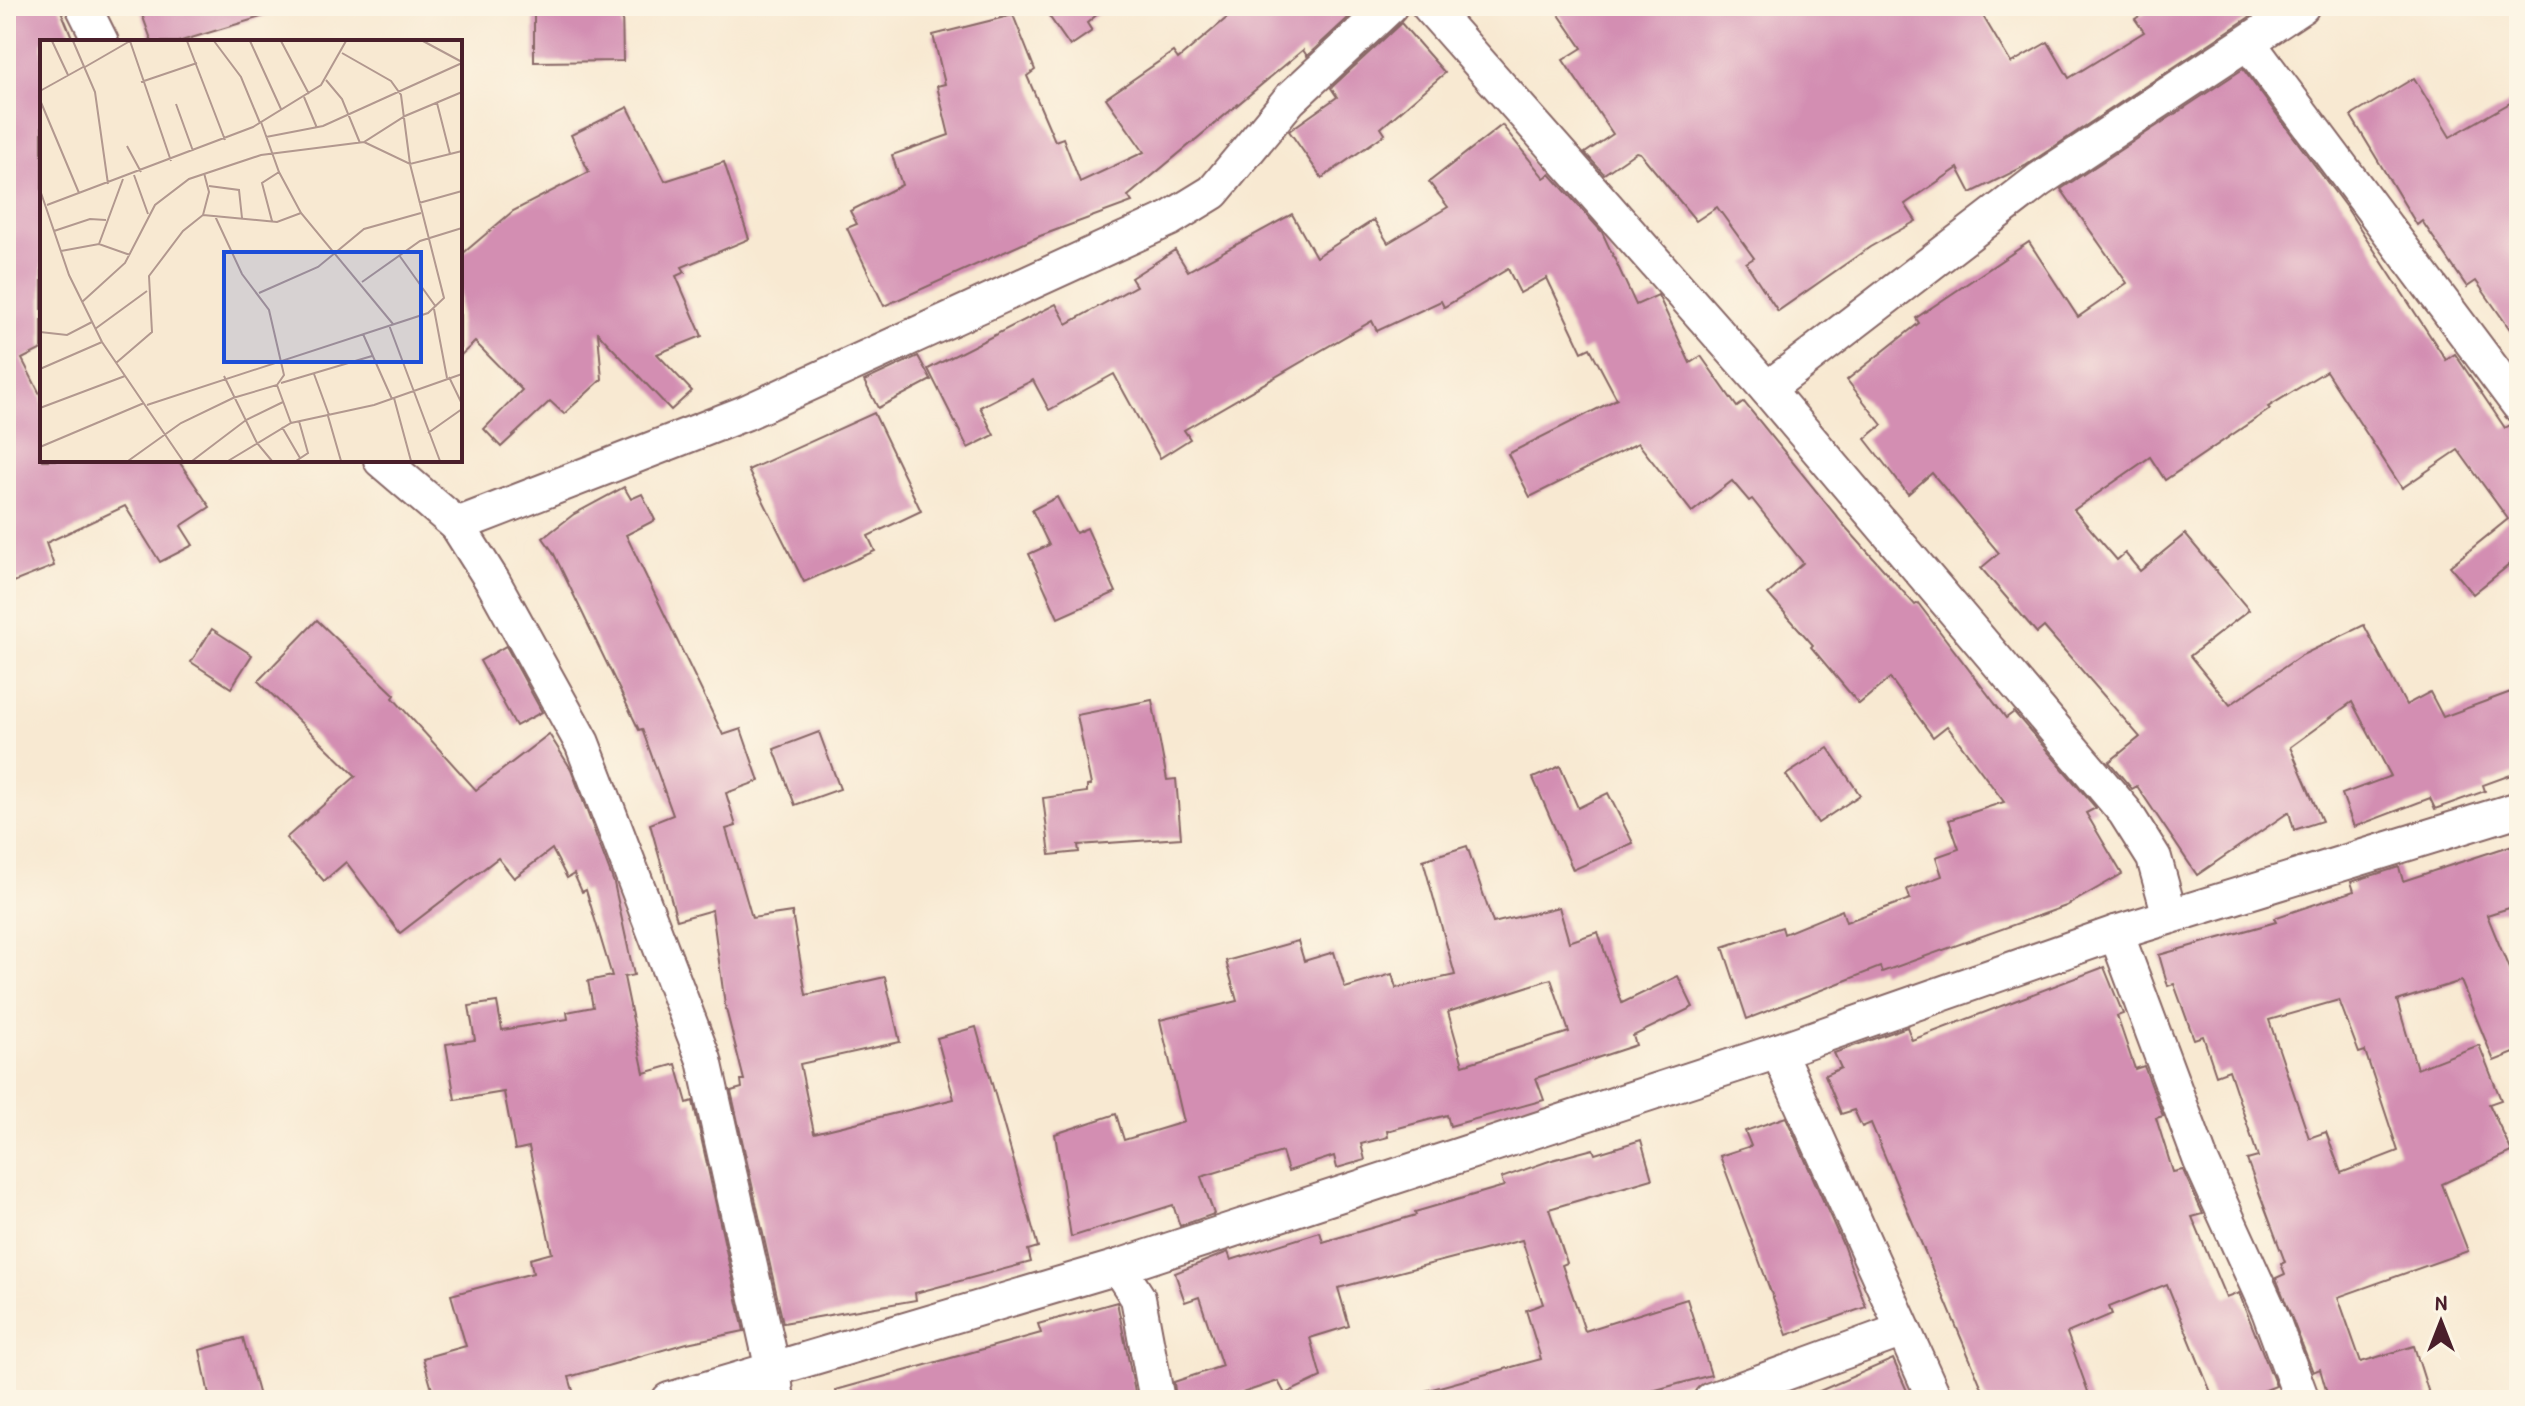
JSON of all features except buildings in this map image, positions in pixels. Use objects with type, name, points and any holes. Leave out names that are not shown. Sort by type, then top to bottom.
[{"type":"street","points":[[83,6],[100,40]]},
{"type":"street","points":[[457,525],[745,413],[1169,219],[1213,192],[1290,99],[1390,6]]},
{"type":"street","points":[[1429,6],[1767,389],[2125,812],[2154,858],[2170,916]]},
{"type":"street","points":[[1767,389],[2039,180],[2249,44],[2302,6]]},
{"type":"street","points":[[2249,44],[2519,405]]},
{"type":"street","points":[[383,462],[457,525],[493,582],[582,743],[704,1060],[775,1385]]},
{"type":"street","points":[[669,1400],[775,1385],[1118,1267],[1778,1051],[2116,933],[2519,809]]},
{"type":"street","points":[[2116,933],[2201,1161],[2269,1311],[2302,1400]]},
{"type":"street","points":[[1778,1051],[1935,1400]]},
{"type":"street","points":[[1118,1267],[1138,1298],[1157,1400]]},
{"type":"street","points":[[1711,1400],[1903,1330]]}]
